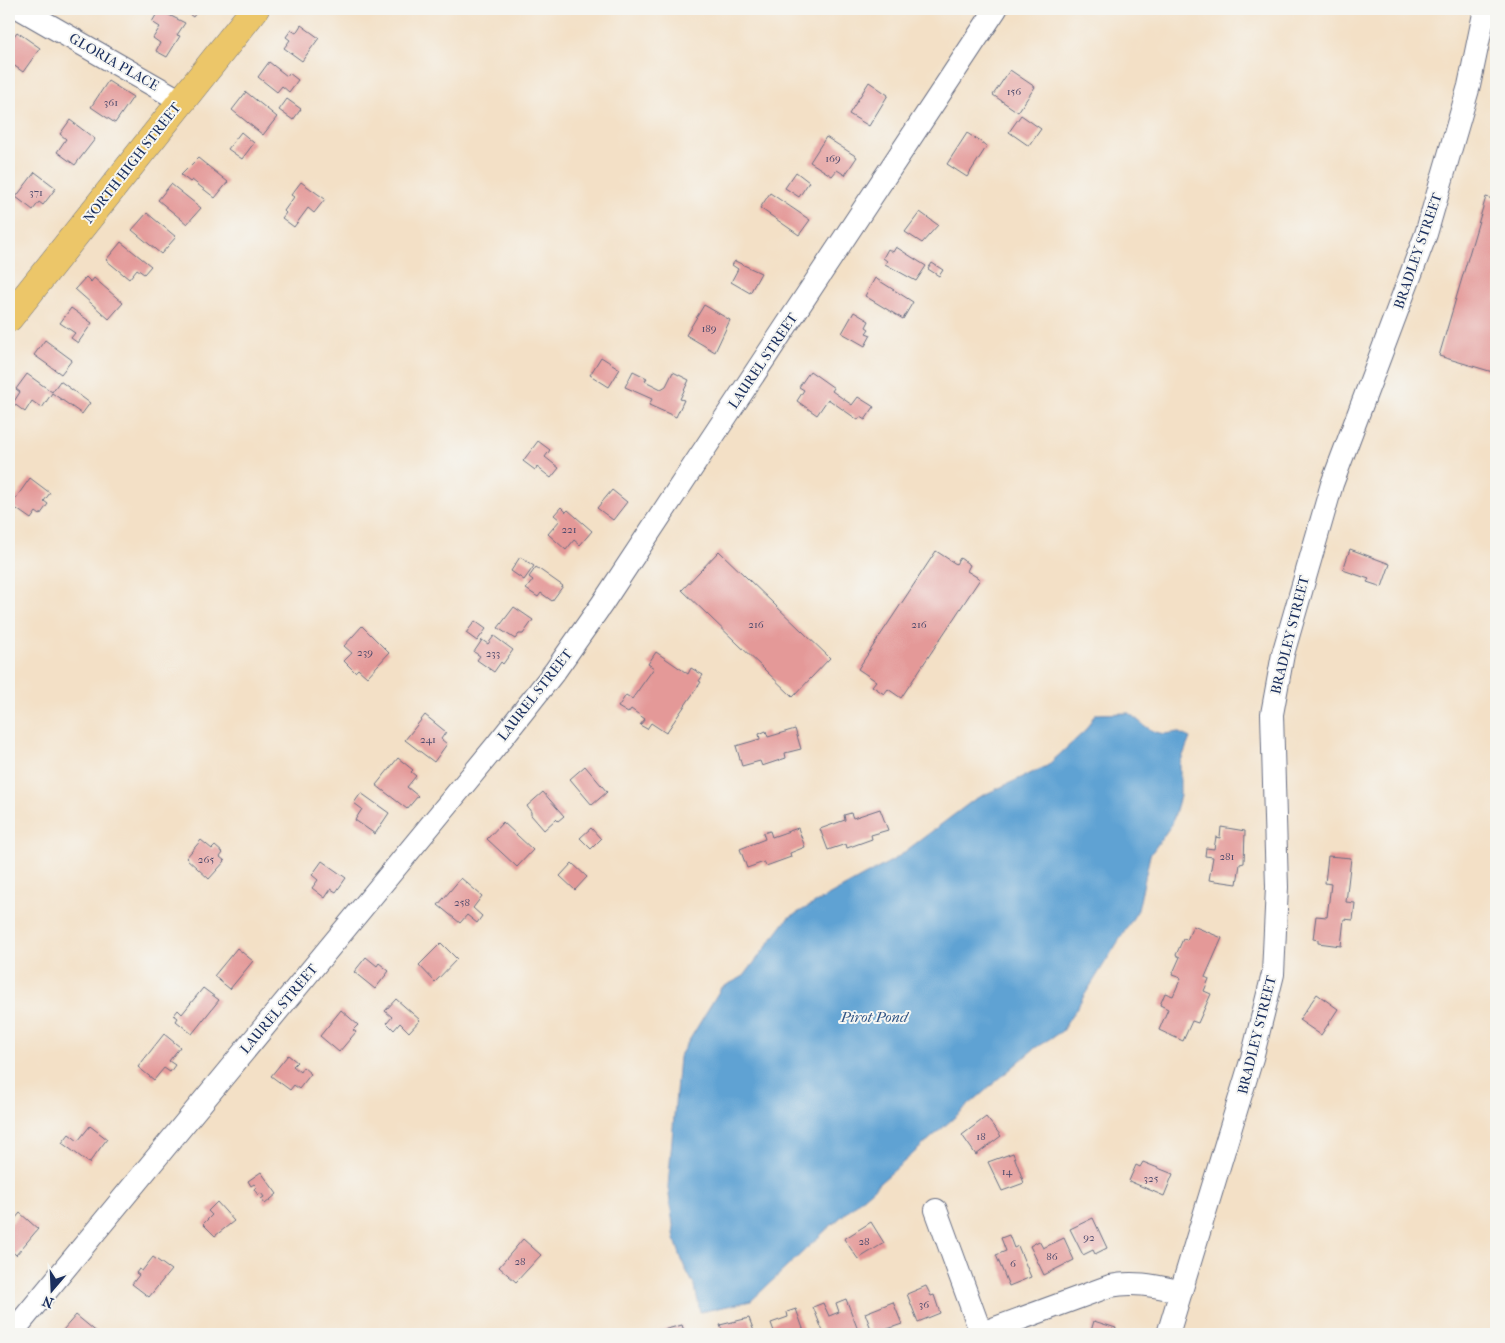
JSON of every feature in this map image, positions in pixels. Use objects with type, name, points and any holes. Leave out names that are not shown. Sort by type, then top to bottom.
[{"type":"main road","name":"NORTH HIGH STREET","points":[[9,318],[255,9]]},
{"type":"street","name":"GLORIA PLACE","points":[[21,9],[181,101]]},
{"type":"street","name":"LAUREL STREET","points":[[11,1334],[495,747],[555,671],[631,561],[996,9]]},
{"type":"street","name":"BRADLEY STREET","points":[[1168,1334],[1179,1291],[1252,1058],[1273,974],[1277,887],[1272,714],[1283,654],[1332,484],[1426,234],[1469,86],[1485,9]]},
{"type":"street","points":[[936,1210],[980,1334],[1110,1286],[1125,1283],[1143,1283],[1179,1291]]},
{"type":"water","name":"Pirot Pond","points":[[1129,713],[1151,730],[1162,733],[1177,732],[1190,738],[1180,763],[1180,796],[1172,824],[1150,855],[1138,910],[1062,1031],[1035,1048],[964,1109],[825,1231],[751,1301],[700,1312],[695,1287],[684,1266],[675,1240],[668,1187],[679,1057],[721,988],[744,976],[788,918],[895,859],[975,799],[1047,766],[1085,731],[1095,714]]},
{"type":"building","points":[[182,9],[199,9],[193,17]]},
{"type":"building","points":[[159,10],[185,23],[177,35],[180,36],[167,57],[156,51],[160,43],[153,38],[160,27],[152,22]]},
{"type":"building","points":[[301,25],[319,38],[302,61],[284,48],[290,40],[286,37],[291,30],[296,33]]},
{"type":"building","points":[[17,32],[40,48],[23,72],[9,62],[9,38],[11,40]]},
{"type":"building","points":[[269,62],[287,76],[289,73],[298,80],[289,92],[282,86],[277,92],[258,77]]},
{"type":"building","points":[[1010,70],[1035,87],[1018,112],[993,95]]},
{"type":"building","points":[[108,81],[133,97],[115,123],[91,107]]},
{"type":"building","points":[[869,82],[888,95],[869,126],[849,114]]},
{"type":"building","points":[[246,92],[277,117],[263,135],[232,110]]},
{"type":"building","points":[[287,99],[301,109],[293,120],[279,110]]},
{"type":"building","points":[[1021,115],[1041,129],[1029,146],[1009,132]]},
{"type":"building","points":[[70,120],[95,139],[75,165],[57,152],[66,139],[60,134]]},
{"type":"building","points":[[241,132],[254,143],[242,159],[228,149]]},
{"type":"building","points":[[967,133],[987,146],[967,177],[947,164]]},
{"type":"building","points":[[826,137],[857,157],[845,175],[837,170],[832,176],[810,162]]},
{"type":"building","points":[[198,158],[228,182],[215,198],[192,180],[190,182],[181,175]]},
{"type":"building","points":[[35,172],[56,188],[43,205],[39,202],[33,210],[16,197]]},
{"type":"building","points":[[796,172],[809,182],[799,197],[785,188]]},
{"type":"building","points":[[301,182],[325,199],[314,213],[308,208],[294,227],[282,218],[286,213],[284,211],[294,197],[291,195]]},
{"type":"building","points":[[171,184],[201,208],[187,224],[158,200]]},
{"type":"building","points":[[770,193],[810,220],[799,235],[760,208]]},
{"type":"building","points":[[1486,197],[1496,200],[1496,373],[1439,356]]},
{"type":"building","points":[[920,212],[938,225],[922,243],[905,232]]},
{"type":"building","points":[[147,213],[176,237],[161,254],[132,230]]},
{"type":"building","points":[[121,242],[151,266],[144,274],[137,269],[129,279],[106,260]]},
{"type":"building","points":[[896,247],[926,266],[916,281],[885,264],[887,261],[883,258],[888,249],[893,252]]},
{"type":"building","points":[[735,261],[761,273],[750,293],[731,282],[738,269],[732,265]]},
{"type":"building","points":[[932,263],[943,270],[939,276],[928,269]]},
{"type":"building","points":[[86,277],[91,282],[94,278],[123,303],[109,319],[75,289]]},
{"type":"building","points":[[875,278],[913,302],[903,319],[865,296]]},
{"type":"building","points":[[704,305],[730,320],[715,352],[686,335]]},
{"type":"building","points":[[71,308],[92,323],[78,343],[71,338],[75,333],[60,323]]},
{"type":"building","points":[[854,312],[869,321],[866,327],[869,329],[866,333],[871,335],[865,346],[842,333]]},
{"type":"building","points":[[45,340],[72,360],[61,374],[34,355]]},
{"type":"building","points":[[601,357],[620,369],[609,387],[590,375]]},
{"type":"building","points":[[633,371],[647,378],[645,381],[661,389],[666,386],[673,372],[689,380],[680,399],[684,400],[676,417],[649,405],[652,399],[625,387]]},
{"type":"building","points":[[810,371],[834,388],[832,391],[852,405],[858,397],[874,407],[865,420],[860,417],[858,420],[828,399],[817,415],[797,401],[804,390],[799,387]]},
{"type":"building","points":[[27,374],[52,392],[60,381],[90,403],[82,414],[52,393],[42,408],[32,401],[25,412],[13,403],[20,392],[16,389]]},
{"type":"building","points":[[538,441],[550,450],[545,457],[559,468],[551,478],[537,467],[535,470],[523,461]]},
{"type":"building","points":[[30,478],[50,493],[44,501],[48,504],[40,515],[36,512],[31,519],[11,505]]},
{"type":"building","points":[[612,490],[627,502],[613,520],[597,508]]},
{"type":"building","points":[[561,507],[566,512],[568,510],[592,531],[580,545],[574,540],[566,550],[548,534],[560,520],[554,515]]},
{"type":"building","points":[[1350,549],[1390,564],[1382,587],[1367,582],[1369,579],[1343,570]]},
{"type":"building","points":[[719,551],[830,658],[793,697],[682,590]]},
{"type":"building","points":[[936,551],[956,564],[960,558],[970,565],[967,571],[980,579],[901,698],[888,689],[884,694],[872,686],[876,681],[858,669]]},
{"type":"building","points":[[520,557],[534,566],[524,580],[511,571]]},
{"type":"building","points":[[536,567],[563,586],[552,601],[541,593],[538,597],[526,589],[533,580],[529,577]]},
{"type":"building","points":[[514,607],[533,620],[523,634],[519,634],[515,639],[498,628]]},
{"type":"building","points":[[475,621],[486,629],[477,641],[466,633]]},
{"type":"building","points":[[362,626],[389,653],[367,677],[358,669],[355,672],[344,661],[352,653],[344,646]]},
{"type":"building","points":[[494,636],[513,650],[503,664],[501,662],[494,672],[477,660],[480,656],[474,652],[482,640],[488,644]]},
{"type":"building","points":[[656,652],[688,674],[691,668],[703,675],[699,681],[701,682],[666,733],[651,723],[647,729],[640,725],[645,719],[631,709],[628,713],[618,707],[626,695],[632,699],[654,668],[648,664]]},
{"type":"building","points":[[425,715],[446,732],[441,739],[447,744],[434,762],[405,740]]},
{"type":"building","points":[[795,729],[801,749],[785,753],[786,758],[762,766],[760,761],[742,766],[736,746],[760,739],[759,734],[766,731],[768,737]]},
{"type":"building","points":[[398,758],[413,770],[411,772],[416,776],[407,787],[418,796],[407,809],[376,785]]},
{"type":"building","points":[[585,766],[607,792],[592,805],[570,779]]},
{"type":"building","points":[[543,792],[564,816],[558,821],[556,819],[544,830],[531,815],[527,806]]},
{"type":"building","points":[[361,793],[389,813],[375,834],[355,820],[362,809],[354,803]]},
{"type":"building","points":[[880,809],[888,830],[871,835],[872,839],[847,848],[846,844],[828,850],[820,829],[845,820],[844,815],[851,813],[853,818]]},
{"type":"building","points":[[503,822],[533,850],[517,867],[487,839]]},
{"type":"building","points":[[1221,827],[1245,831],[1244,863],[1240,864],[1237,884],[1209,880],[1213,857],[1205,856],[1206,848],[1214,849],[1216,837],[1220,838]]},
{"type":"building","points":[[591,828],[601,839],[591,849],[580,838]]},
{"type":"building","points":[[798,828],[805,847],[790,853],[791,857],[766,866],[764,862],[747,868],[740,849],[765,839],[763,833],[770,831],[772,837]]},
{"type":"building","points":[[201,840],[212,849],[215,846],[223,853],[220,857],[225,861],[209,879],[186,858]]},
{"type":"building","points":[[1328,856],[1351,858],[1346,902],[1355,903],[1353,920],[1344,919],[1341,946],[1318,943],[1318,940],[1313,939],[1316,916],[1327,917],[1331,884],[1325,883]]},
{"type":"building","points":[[322,861],[346,878],[336,892],[331,889],[325,898],[312,888],[318,880],[312,875]]},
{"type":"building","points":[[572,863],[587,877],[575,890],[560,876]]},
{"type":"building","points":[[461,878],[482,896],[473,908],[482,916],[477,923],[467,915],[460,923],[438,905]]},
{"type":"building","points":[[1193,926],[1222,938],[1205,977],[1209,979],[1204,991],[1211,994],[1198,1023],[1192,1021],[1183,1041],[1159,1030],[1168,1009],[1160,1005],[1165,993],[1173,996],[1181,978],[1172,975],[1180,957],[1176,955],[1183,939],[1187,940]]},
{"type":"building","points":[[441,943],[457,959],[435,982],[419,965]]},
{"type":"building","points":[[237,948],[253,961],[230,989],[214,976]]},
{"type":"building","points":[[366,957],[377,966],[379,963],[389,971],[375,989],[354,972]]},
{"type":"building","points":[[203,988],[219,1000],[192,1034],[176,1021],[178,1018],[174,1015],[178,1010],[182,1014]]},
{"type":"building","points":[[1317,994],[1338,1009],[1321,1035],[1299,1020]]},
{"type":"building","points":[[396,999],[420,1020],[409,1032],[400,1023],[394,1030],[387,1023],[392,1017],[385,1011]]},
{"type":"building","points":[[341,1010],[358,1025],[353,1030],[356,1032],[339,1052],[320,1036]]},
{"type":"building","points":[[164,1034],[180,1047],[169,1061],[175,1065],[170,1072],[164,1068],[154,1080],[138,1067]]},
{"type":"building","points":[[288,1055],[297,1062],[293,1066],[300,1072],[303,1067],[311,1074],[299,1089],[294,1085],[290,1090],[271,1076]]},
{"type":"building","points":[[986,1117],[1001,1136],[976,1155],[962,1135]]},
{"type":"building","points":[[90,1126],[107,1139],[89,1163],[62,1143],[69,1134],[78,1141]]},
{"type":"building","points":[[1013,1153],[1024,1183],[1002,1191],[988,1162]]},
{"type":"building","points":[[1143,1162],[1173,1174],[1164,1196],[1129,1181],[1136,1165],[1140,1167]]},
{"type":"building","points":[[261,1172],[277,1194],[265,1204],[261,1199],[264,1197],[261,1193],[258,1195],[254,1189],[257,1187],[254,1184],[251,1186],[248,1181]]},
{"type":"building","points":[[217,1202],[234,1221],[215,1236],[203,1224],[212,1215],[208,1211]]},
{"type":"building","points":[[20,1213],[38,1229],[16,1255],[9,1249],[9,1226]]},
{"type":"building","points":[[1093,1218],[1107,1248],[1095,1254],[1093,1250],[1083,1255],[1070,1229]]},
{"type":"building","points":[[871,1222],[884,1243],[858,1259],[844,1239]]},
{"type":"building","points":[[1009,1235],[1014,1248],[1018,1246],[1031,1277],[1009,1286],[996,1255],[1006,1251],[1001,1238]]},
{"type":"building","points":[[1064,1238],[1074,1260],[1044,1275],[1030,1246],[1039,1241],[1043,1248]]},
{"type":"building","points":[[523,1239],[541,1255],[516,1282],[499,1267]]},
{"type":"building","points":[[153,1257],[171,1270],[149,1297],[132,1284],[139,1275],[136,1273],[139,1269],[142,1271]]},
{"type":"building","points":[[926,1286],[931,1296],[934,1295],[940,1313],[918,1322],[907,1294]]},
{"type":"building","points":[[846,1299],[858,1330],[847,1334],[824,1334],[813,1307],[823,1303],[829,1316],[839,1312],[836,1303]]},
{"type":"building","points":[[893,1302],[902,1324],[873,1334],[865,1313]]},
{"type":"building","points":[[796,1309],[805,1334],[775,1334],[771,1323],[788,1317],[787,1312]]},
{"type":"building","points":[[76,1315],[99,1334],[68,1334],[63,1330]]},
{"type":"building","points":[[749,1318],[755,1334],[715,1334],[715,1332],[722,1330],[720,1325]]},
{"type":"building","points":[[1094,1321],[1116,1328],[1114,1334],[1090,1334]]},
{"type":"building","points":[[682,1325],[685,1334],[648,1334]]}]
